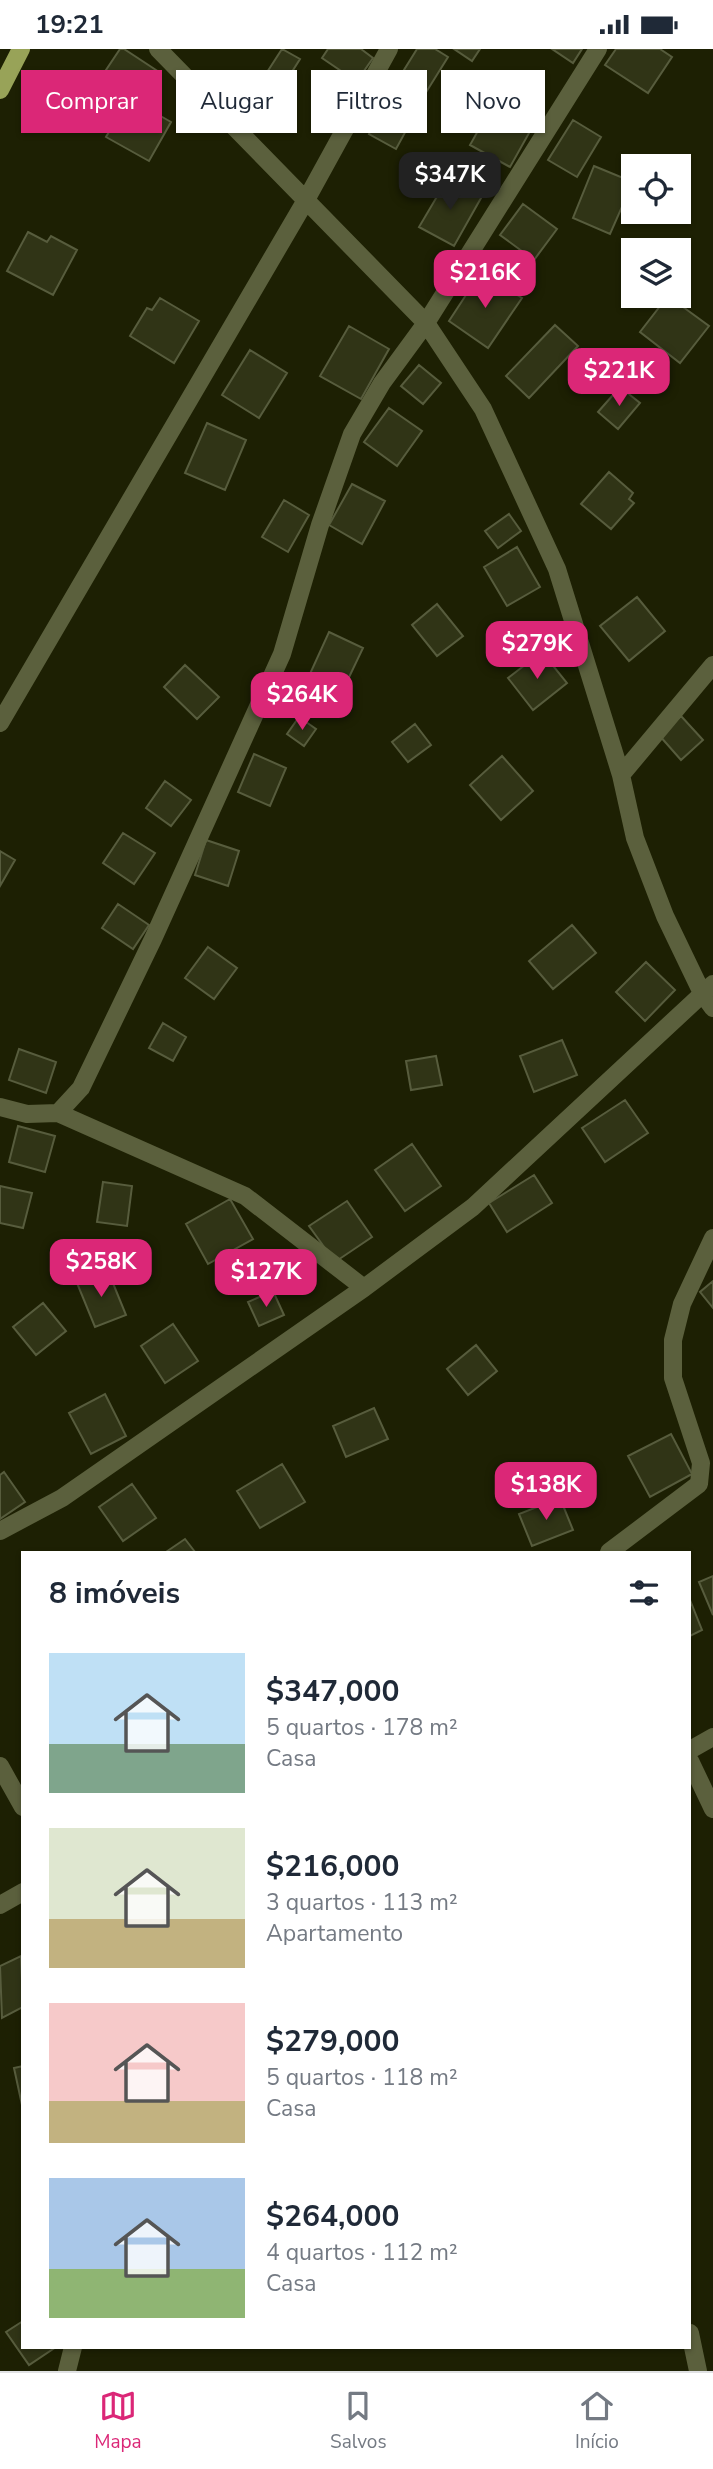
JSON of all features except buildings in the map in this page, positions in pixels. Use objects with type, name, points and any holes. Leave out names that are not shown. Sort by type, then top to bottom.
[{"type":"main road","points":[[0,90],[21,49]]},
{"type":"street","points":[[0,1531],[62,1498],[364,1288],[473,1207],[709,995],[665,916],[635,838],[621,775],[557,569],[483,409],[426,323],[158,49]]},
{"type":"street","points":[[0,723],[306,200],[388,49]]},
{"type":"street","points":[[58,1113],[81,1088],[153,939],[282,654],[320,525],[352,434],[382,383],[426,323],[598,49]]},
{"type":"street","points":[[621,775],[713,665]]},
{"type":"street","points":[[0,1107],[27,1114],[58,1113],[245,1196],[364,1288]]},
{"type":"street","points":[[610,1551],[706,1482],[673,1378],[673,1340],[682,1304],[713,1238]]},
{"type":"street","points":[[691,1749],[713,1737]]},
{"type":"street","points":[[691,1763],[713,1809]]},
{"type":"street","points":[[0,1766],[21,1804]]},
{"type":"street","points":[[0,1905],[21,1893]]},
{"type":"street","points":[[691,2342],[694,2370],[713,2357]]},
{"type":"street","points":[[66,2371],[72,2349]]}]
